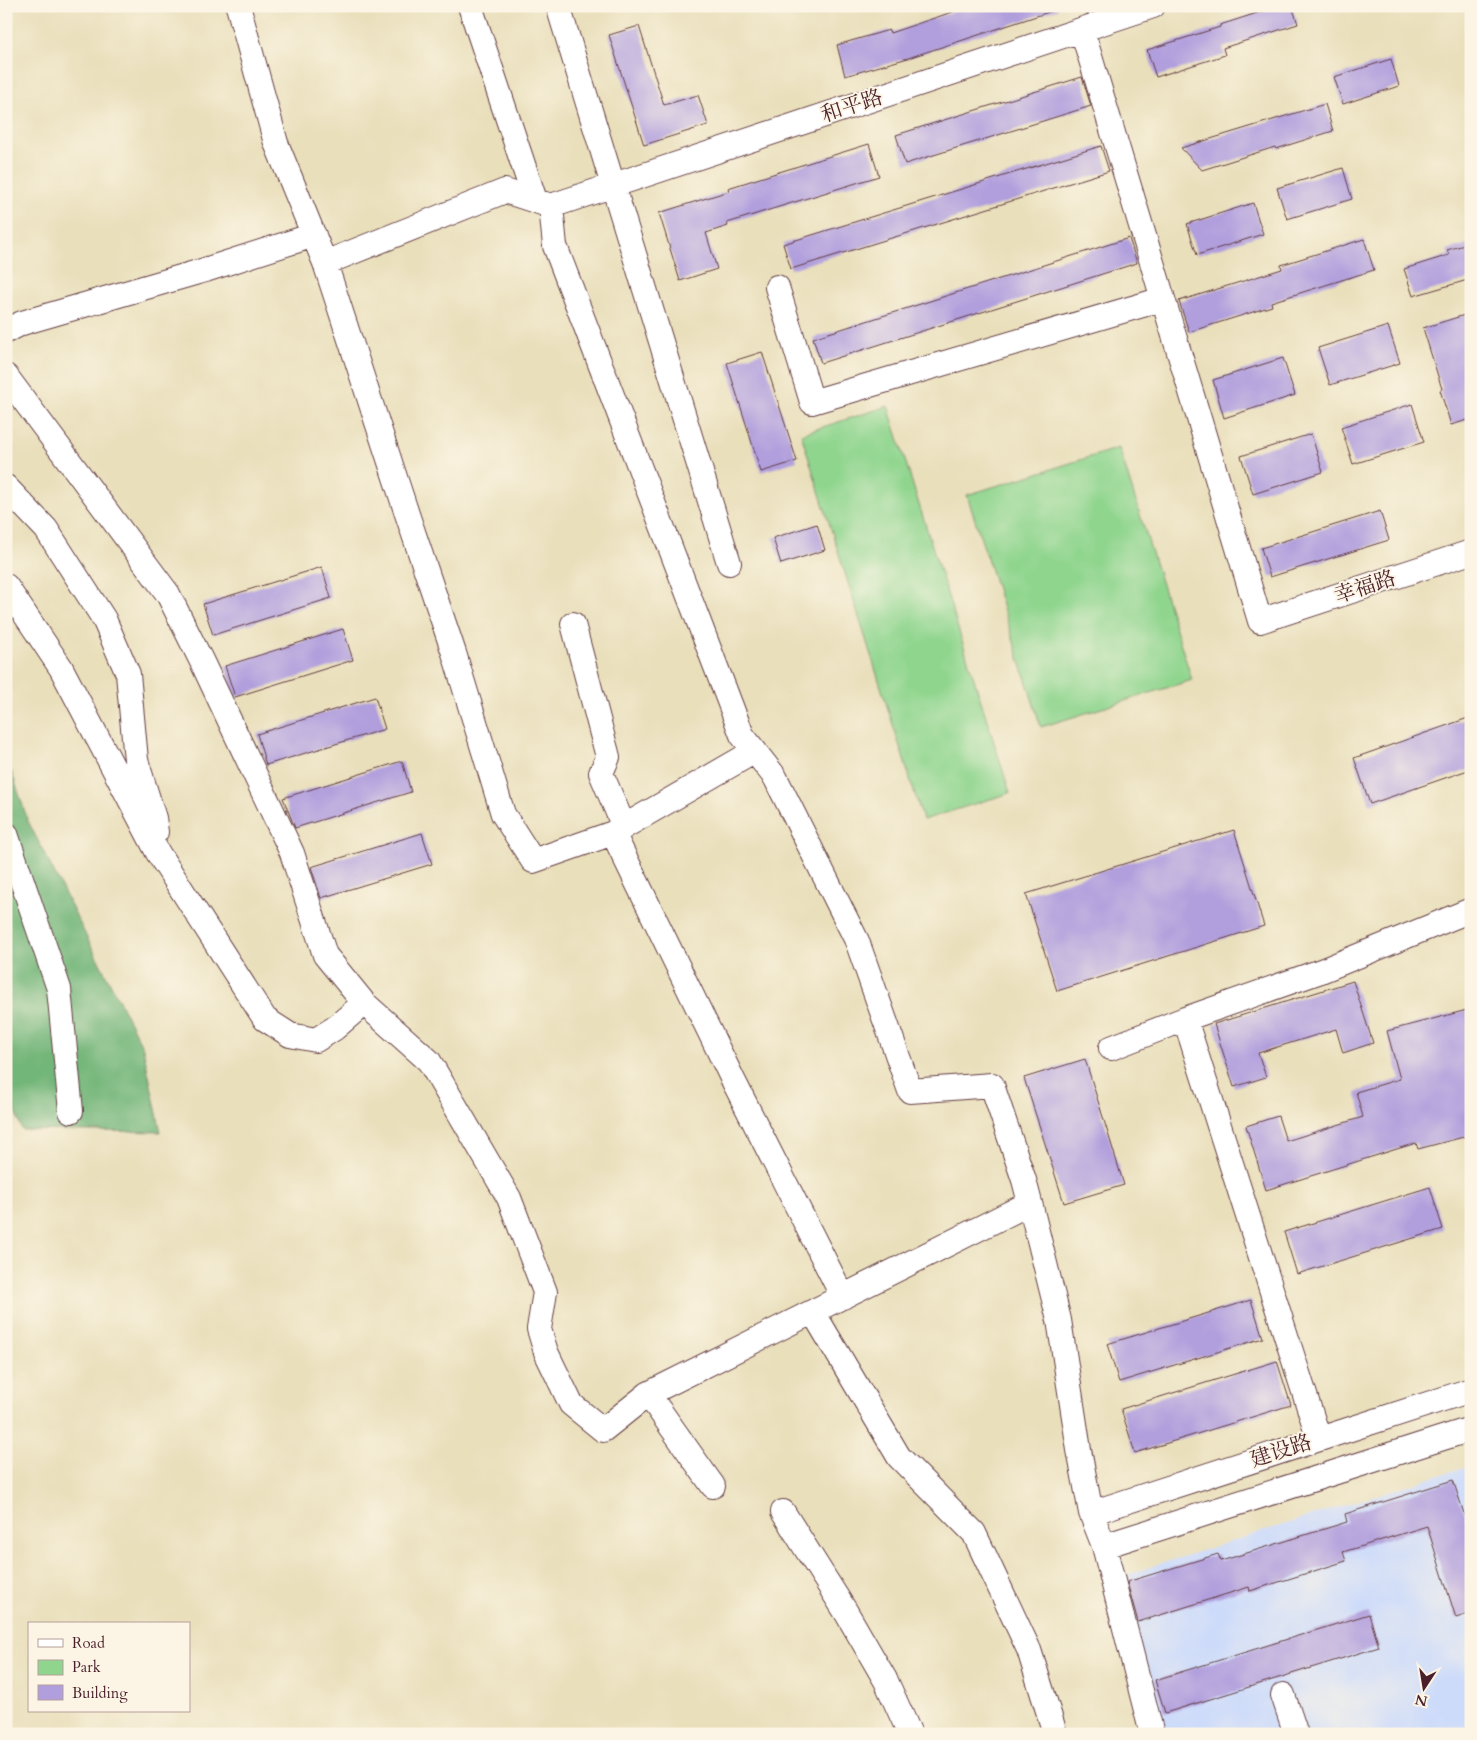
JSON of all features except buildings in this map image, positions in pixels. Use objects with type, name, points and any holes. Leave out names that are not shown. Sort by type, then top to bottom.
[{"type":"street","points":[[238,6],[276,143],[325,263],[454,653],[503,814],[533,861],[618,830],[755,751]]},
{"type":"street","points":[[470,6],[543,203],[555,246],[742,735],[775,777],[857,941],[910,1091],[992,1085],[1024,1180],[1059,1320],[1078,1450],[1091,1513],[1104,1546],[1152,1734]]},
{"type":"street","points":[[558,6],[728,563]]},
{"type":"street","name":"和平路","points":[[543,203],[614,185],[1153,6]]},
{"type":"street","points":[[777,287],[812,402],[1163,299],[1082,30]]},
{"type":"street","points":[[325,263],[505,190],[543,203]]},
{"type":"street","points":[[6,331],[22,323],[314,236]]},
{"type":"street","name":"幸福路","points":[[1163,299],[1260,621],[1471,552]]},
{"type":"street","points":[[6,376],[168,594],[292,853],[325,956],[364,1003],[428,1061],[509,1198],[545,1292],[539,1329],[546,1352],[571,1404],[603,1430],[648,1394],[1030,1203]]},
{"type":"street","points":[[6,487],[52,537],[104,619],[128,674],[136,760],[154,818],[158,853]]},
{"type":"street","points":[[6,586],[61,668],[158,853],[265,1019],[290,1035],[316,1040],[335,1028],[364,1003]]},
{"type":"street","points":[[573,624],[608,758],[601,773],[618,830],[733,1080],[843,1297]]},
{"type":"street","points":[[6,834],[59,989],[71,1112]]},
{"type":"street","points":[[1112,1048],[1185,1019],[1321,970],[1471,910]]},
{"type":"street","points":[[1185,1019],[1319,1439]]},
{"type":"street","points":[[813,1312],[899,1457],[974,1532],[1029,1650],[1054,1730],[1053,1734]]},
{"type":"street","name":"建设路","points":[[1091,1513],[1471,1390]]},
{"type":"street","points":[[648,1394],[714,1486]]},
{"type":"street","name":"建设路","points":[[1104,1546],[1471,1429]]},
{"type":"street","points":[[782,1512],[846,1612],[881,1672],[910,1734]]},
{"type":"street","points":[[1283,1695],[1296,1734]]},
{"type":"shaded area","points":[[1471,1465],[1471,1734],[1163,1734],[1116,1578]]},
{"type":"green space","points":[[888,406],[1010,793],[923,820],[801,434]]},
{"type":"green space","points":[[1119,448],[1192,680],[1041,727],[967,495]]},
{"type":"green space","points":[[6,755],[28,821],[143,1048],[161,1132],[22,1130],[6,1084]]}]
